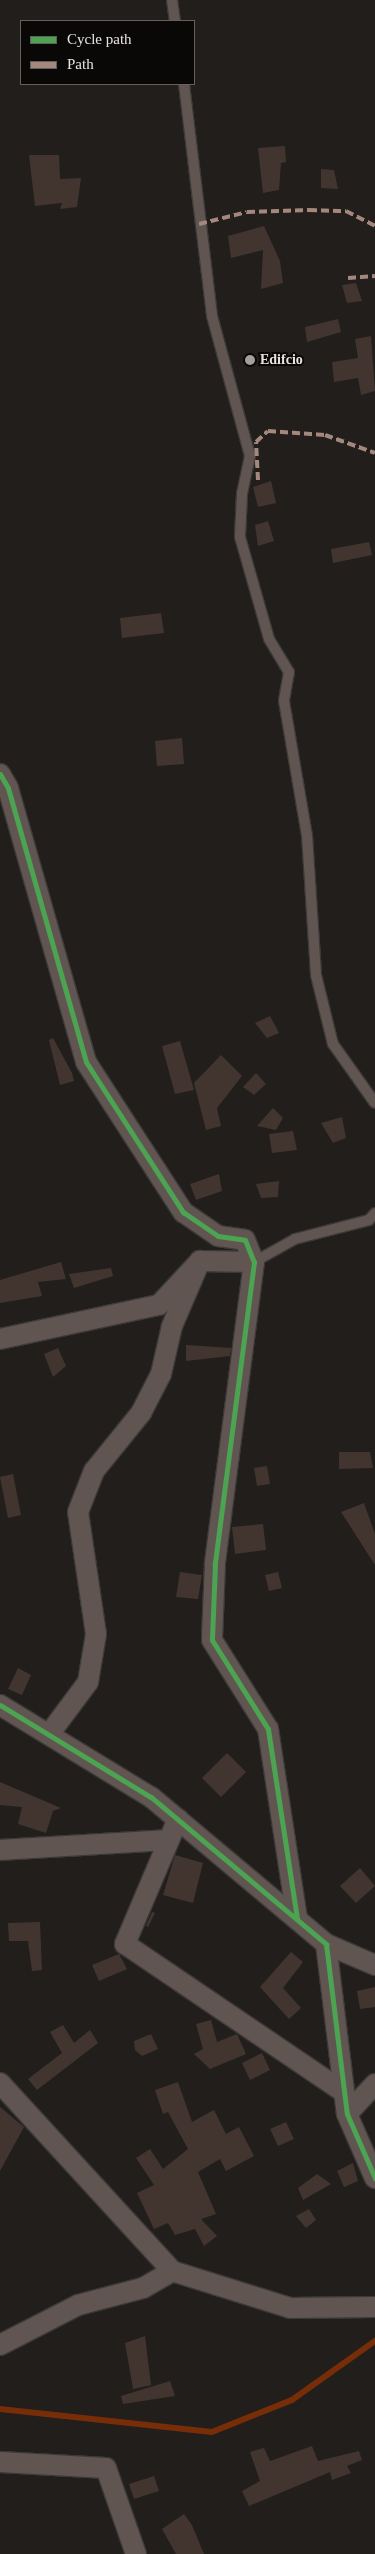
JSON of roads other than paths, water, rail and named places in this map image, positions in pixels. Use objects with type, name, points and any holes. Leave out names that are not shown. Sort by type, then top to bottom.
[{"type":"street","points":[[0,774],[8,788],[86,1062],[183,1212],[218,1236],[246,1240],[254,1262],[216,1564],[212,1640],[268,1729],[297,1919]]},
{"type":"street","points":[[0,1338],[159,1305],[200,1262],[254,1262]]},
{"type":"street","points":[[50,1733],[88,1682],[96,1634],[78,1512],[94,1471],[141,1413],[161,1374],[172,1326],[200,1262]]},
{"type":"street","points":[[0,1705],[50,1733],[151,1797],[326,1944],[375,1965]]},
{"type":"street","points":[[178,1819],[125,1944],[344,2092]]},
{"type":"street","points":[[0,1850],[169,1840]]},
{"type":"street","points":[[326,1944],[347,2114],[375,2178]]},
{"type":"street","points":[[0,2083],[172,2271],[290,2308],[375,2307]]},
{"type":"street","points":[[347,2114],[375,2084]]},
{"type":"street","points":[[0,2345],[78,2305],[143,2288],[172,2271]]},
{"type":"street","points":[[0,2462],[106,2468],[136,2554]]},
{"type":"lane","points":[[172,0],[175,20]]},
{"type":"lane","points":[[184,85],[212,316],[250,456],[242,494],[240,537],[268,639],[289,672],[284,701],[307,835],[316,975],[334,1044],[375,1104]]},
{"type":"lane","points":[[254,1262],[295,1239],[369,1220],[375,1213]]},
{"type":"waterway","points":[[0,2409],[212,2432],[292,2400],[375,2341]]},
{"type":"place","name":"Edifcio","points":[[250,360]]}]
